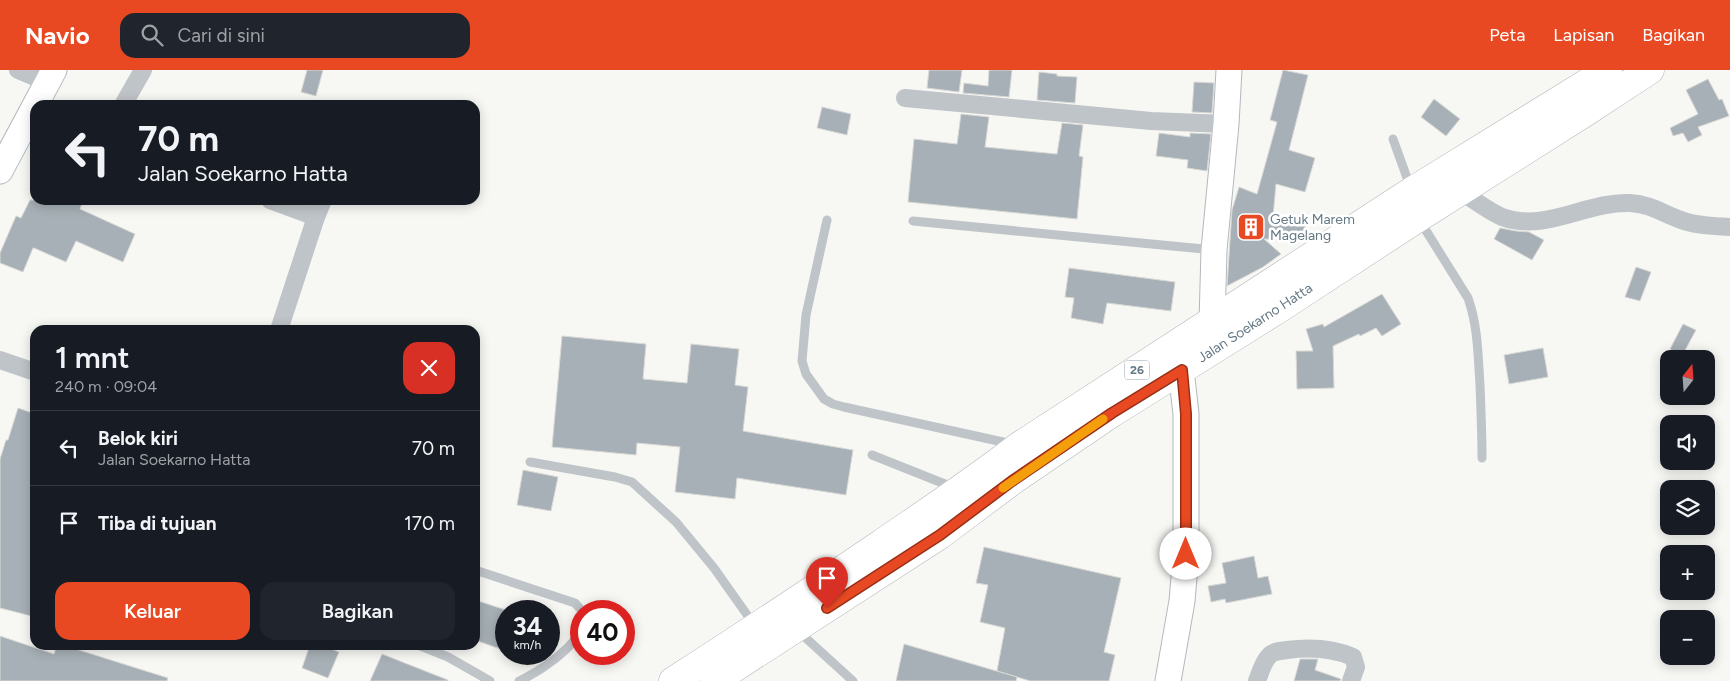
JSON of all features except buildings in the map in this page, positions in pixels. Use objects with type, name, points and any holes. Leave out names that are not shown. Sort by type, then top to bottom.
[{"type":"highway","name":"Jalan Soekarno Hatta","points":[[714,681],[940,535],[1003,473],[1019,446],[1412,191],[1608,70]]},
{"type":"highway","name":"Jalan Soekarno Hatta","points":[[673,681],[756,628],[960,490],[1003,473],[1112,413],[1650,70]]},
{"type":"street","points":[[18,70],[44,90]]},
{"type":"street","points":[[126,100],[143,70]]},
{"type":"street","points":[[1212,322],[1214,250],[1229,70]]},
{"type":"street","points":[[905,98],[1151,121],[1226,124]]},
{"type":"street","points":[[0,171],[30,116]]},
{"type":"street","points":[[1460,191],[1501,216],[1518,221],[1541,221],[1612,204],[1630,203],[1651,206],[1688,222],[1730,227]]},
{"type":"street","points":[[283,205],[316,218]]},
{"type":"street","points":[[282,325],[321,205]]},
{"type":"street","points":[[0,360],[30,370]]},
{"type":"street","points":[[1168,681],[1182,601],[1186,554],[1186,414],[1182,370]]},
{"type":"street","points":[[1257,681],[1266,660],[1272,653],[1292,649],[1313,648],[1340,652],[1353,658],[1356,667],[1351,681]]},
{"type":"lane","points":[[1393,139],[1412,191]]},
{"type":"lane","points":[[1418,218],[1468,298],[1473,311],[1476,325],[1479,370],[1482,458]]},
{"type":"lane","points":[[827,220],[806,316],[801,353],[806,374],[824,399],[844,407],[1019,446]]},
{"type":"lane","points":[[913,222],[1214,250]]},
{"type":"lane","points":[[872,455],[960,490]]},
{"type":"lane","points":[[530,462],[615,477],[632,482],[676,522],[714,568],[756,628]]},
{"type":"lane","points":[[480,572],[570,601]]},
{"type":"lane","points":[[795,629],[853,681]]},
{"type":"lane","points":[[519,681],[536,672],[570,645]]},
{"type":"lane","points":[[430,650],[448,657],[490,681]]},
{"type":"slow traffic","points":[[1003,488],[1103,419]]},
{"type":"place","name":"Getuk Marem Magelang","points":[[1251,227]]},
{"type":"route","points":[[827,608],[940,535],[1012,481],[1112,413],[1182,370],[1186,414],[1186,554]]}]
